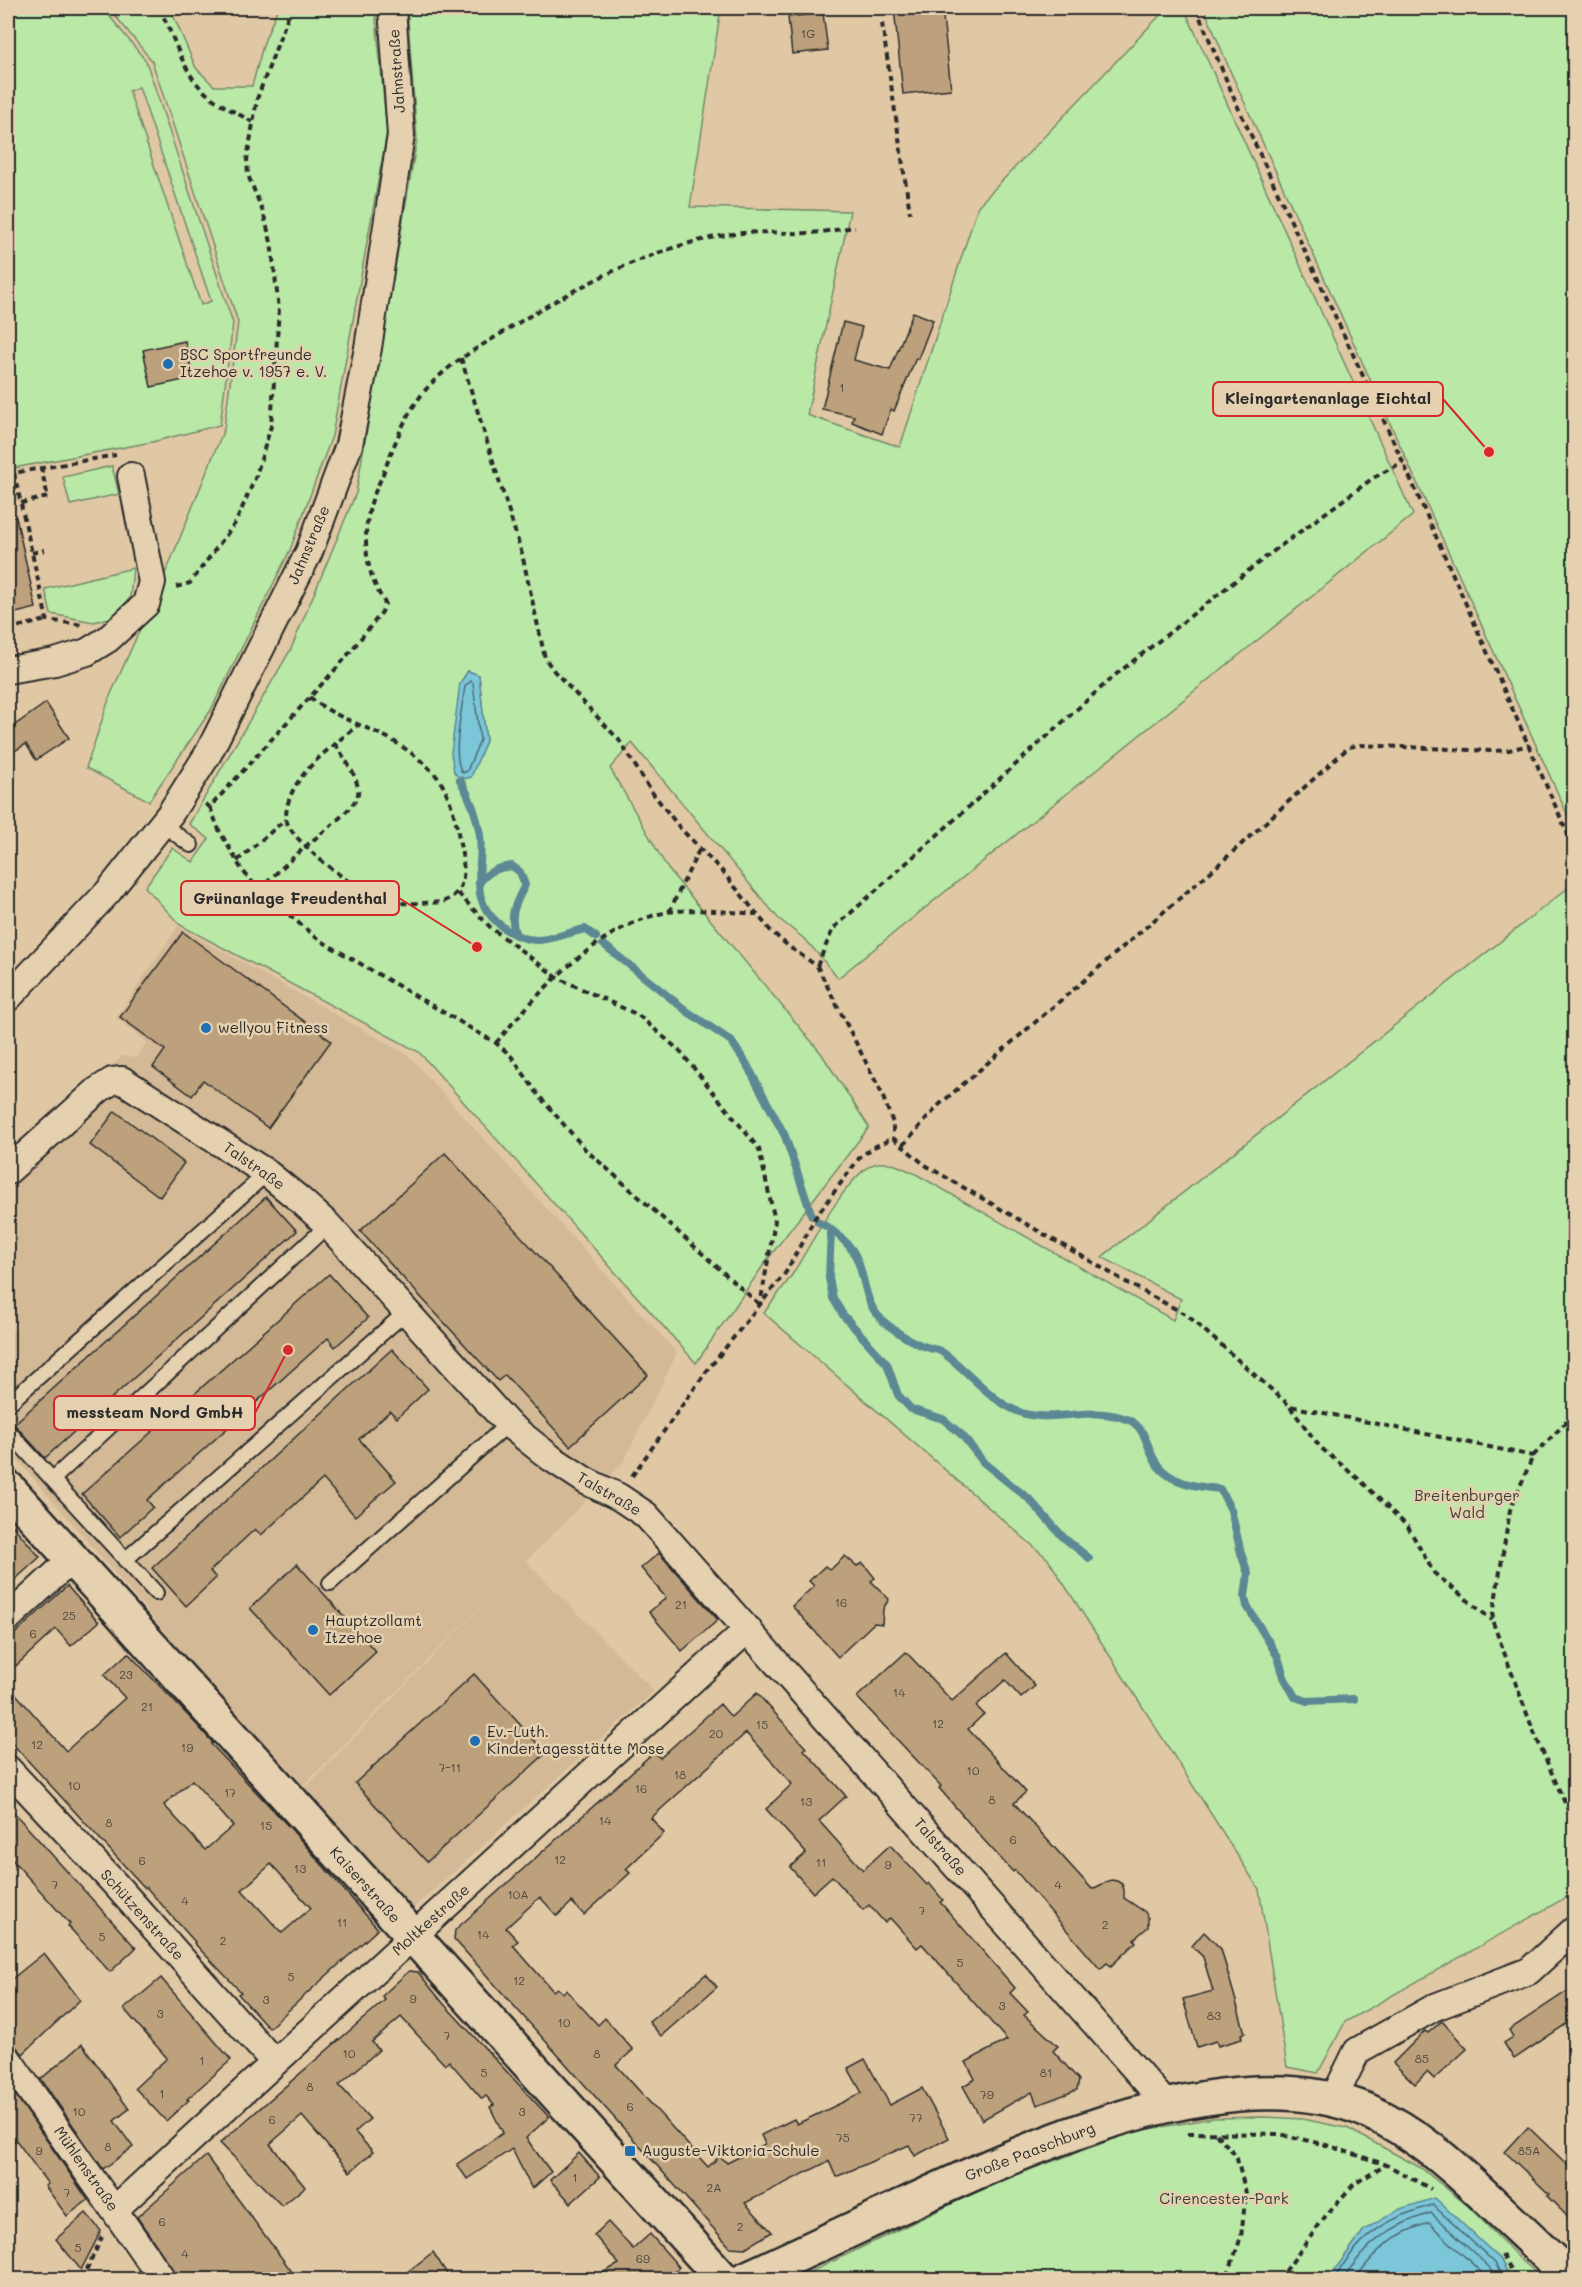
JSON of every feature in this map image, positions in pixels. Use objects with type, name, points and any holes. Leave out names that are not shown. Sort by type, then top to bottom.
[{"type":"main road","name":"Kaiserstraße","points":[[8,1488],[412,1938],[724,2280]]},
{"type":"main road","name":"Große Paaschburg","points":[[743,2280],[987,2167],[1082,2131],[1166,2104],[1252,2093],[1279,2092],[1333,2100],[1367,2110],[1431,2148],[1572,2280]]},
{"type":"street","name":"Jahnstraße","points":[[8,998],[108,892],[162,824],[208,754],[309,552],[349,445],[368,348],[401,135],[392,8]]},
{"type":"street","points":[[8,670],[73,658],[108,639],[142,610],[150,593],[152,582],[131,476]]},
{"type":"street","name":"Talstraße","points":[[8,1171],[98,1090],[112,1081],[122,1080],[267,1173],[299,1198],[328,1225],[508,1424],[543,1452],[586,1481],[619,1497],[646,1515],[1166,2104]]},
{"type":"street","points":[[8,1618],[72,1559]]},
{"type":"street","name":"Moltkestraße","points":[[114,2210],[748,1629]]},
{"type":"street","name":"Schützenstraße","points":[[8,1769],[115,1884],[274,2062]]},
{"type":"street","points":[[1333,2100],[1357,2052],[1435,2007],[1529,1971],[1575,1930]]},
{"type":"street","name":"Mühlenstraße","points":[[8,2059],[163,2280]]},
{"type":"lane","points":[[162,824],[191,845]]},
{"type":"lane","points":[[8,1404],[267,1173]]},
{"type":"lane","points":[[53,1479],[328,1225]]},
{"type":"lane","points":[[125,1560],[406,1312]]},
{"type":"lane","points":[[330,1583],[508,1424]]},
{"type":"lane","points":[[8,1431],[156,1593]]},
{"type":"path","points":[[159,8],[191,76],[200,87],[216,100],[253,122]]},
{"type":"path","points":[[150,593],[190,583],[236,522],[256,476],[271,426],[279,309],[271,242],[263,212],[248,175],[247,160],[256,99],[291,8]]},
{"type":"path","points":[[1196,8],[1237,105],[1403,462],[1575,848]]},
{"type":"path","points":[[882,23],[910,213]]},
{"type":"path","points":[[210,807],[342,662],[382,612],[385,603],[370,574],[365,544],[369,511],[404,420],[427,388],[449,365],[524,319],[596,281],[640,260],[687,243],[734,234],[766,231],[808,233],[855,227]]},
{"type":"path","points":[[461,358],[522,554],[546,658],[555,671],[619,740],[664,809],[722,872],[756,914],[788,946],[817,966],[881,1092],[893,1123],[893,1138]]},
{"type":"path","points":[[8,474],[126,453],[131,476]]},
{"type":"path","points":[[817,966],[832,929],[1114,676],[1271,553],[1373,478],[1403,462]]},
{"type":"path","points":[[21,502],[48,497],[42,468]]},
{"type":"path","points":[[14,473],[47,620]]},
{"type":"path","points":[[32,553],[44,550]]},
{"type":"path","points":[[8,629],[47,620],[85,626],[98,645]]},
{"type":"path","points":[[310,697],[323,708],[359,724],[400,746],[434,773],[444,787],[458,829],[465,870],[458,893],[446,901],[403,904],[375,898],[336,872],[290,830],[286,819],[291,798],[305,769],[359,724]]},
{"type":"path","points":[[259,890],[355,802],[358,793],[347,762],[335,744]]},
{"type":"path","points":[[903,1145],[940,1104],[1216,867],[1348,747],[1360,745],[1493,751],[1529,745]]},
{"type":"path","points":[[183,792],[210,807],[219,830],[237,861],[259,890],[318,939],[496,1043],[511,1056],[540,1097],[585,1149],[760,1305]]},
{"type":"path","points":[[237,861],[286,819]]},
{"type":"path","points":[[669,912],[700,848]]},
{"type":"path","points":[[458,893],[491,928],[558,978],[638,1015],[680,1051],[759,1149],[775,1221],[760,1305]]},
{"type":"path","points":[[496,1043],[522,1012],[558,978],[597,942],[613,933],[669,912],[756,914]]},
{"type":"path","points":[[893,1138],[925,1165],[1187,1315],[1290,1406],[1320,1447],[1361,1481],[1408,1527],[1434,1573],[1492,1620]]},
{"type":"path","points":[[619,1497],[706,1372],[786,1272],[815,1218],[860,1157],[893,1138]]},
{"type":"path","points":[[1290,1406],[1533,1456]]},
{"type":"path","points":[[1575,1414],[1533,1456],[1510,1510],[1492,1620],[1533,1730],[1568,1810],[1575,1833]]},
{"type":"path","points":[[1226,2280],[1241,2237],[1246,2193],[1236,2155],[1216,2134],[1280,2134],[1326,2145],[1387,2165],[1441,2194]]},
{"type":"path","points":[[1279,2280],[1326,2214],[1354,2184],[1387,2165]]},
{"type":"path","points":[[82,2280],[114,2210]]},
{"type":"path","points":[[1502,2254],[1518,2280]]},
{"type":"shaded area","points":[[178,926],[408,1055],[677,1353],[623,1463],[526,1561],[654,1691],[411,1910],[302,1791],[521,1566],[300,1789],[8,1449],[8,1336],[18,1326],[8,1315],[8,1156],[123,1056],[136,1058],[147,1042],[116,1018]],"holes":[[[183,932],[331,1041],[267,1127],[203,1080],[192,1095],[153,1067],[165,1050],[120,1017]],[[115,1112],[184,1163],[160,1197]],[[445,1154],[648,1375],[570,1446],[505,1375],[498,1381]],[[266,1197],[296,1231],[44,1458],[14,1424]],[[330,1274],[368,1318],[336,1346],[328,1338],[147,1500],[153,1507],[120,1537],[82,1494]],[[392,1349],[428,1390],[397,1418],[390,1411],[346,1450],[350,1454],[261,1535],[255,1529],[210,1571],[216,1578],[186,1606],[152,1568]],[[298,1565],[376,1651],[328,1695],[250,1608]]]},
{"type":"green space","points":[[8,8],[103,8],[146,61],[233,323],[220,425],[152,442],[8,469]],"holes":[[[139,87],[211,301],[201,305],[129,91]]]},
{"type":"green space","points":[[109,8],[170,8],[196,68],[214,86],[252,86],[264,42],[278,8],[375,8],[387,132],[332,436],[290,550],[211,710],[149,801],[86,768],[110,696],[169,565],[224,429],[238,322],[152,61]]},
{"type":"green space","points":[[407,8],[721,8],[690,207],[850,211],[807,415],[900,447],[978,206],[1167,8],[1184,8],[1413,515],[838,978],[807,941],[778,918],[632,743],[610,768],[668,869],[821,1053],[869,1127],[767,1260],[696,1363],[419,1052],[180,925],[145,887],[172,848],[193,862],[209,839],[189,824],[291,649],[356,493],[417,139]],"holes":[[[468,671],[479,675],[486,741],[482,749],[460,683]]]},
{"type":"green space","points":[[1204,8],[1574,8],[1574,829],[1232,75]]},
{"type":"green space","points":[[112,466],[119,494],[70,505],[63,477]]},
{"type":"green space","points":[[133,568],[130,598],[113,617],[94,622],[51,614],[45,589]]},
{"type":"green space","name":"Breitenburger Wald","points":[[1573,884],[1574,1897],[1572,1894],[1345,2022],[1318,2073],[1287,2067],[1259,1889],[1048,1559],[764,1313],[792,1275],[829,1214],[852,1182],[874,1164],[885,1163],[914,1173],[1173,1320],[1181,1299],[1102,1257]]},
{"type":"green space","name":"Cirencester-Park","points":[[1213,2118],[1302,2119],[1347,2128],[1421,2168],[1468,2206],[1543,2279],[1511,2279],[1500,2259],[1364,2230],[1328,2279],[794,2280],[1001,2180],[1133,2132]]},
{"type":"water","points":[[468,671],[479,675],[486,741],[471,777],[460,780],[454,772],[451,753],[460,683]]},
{"type":"water","points":[[1435,2198],[1500,2259],[1511,2279],[1328,2279],[1364,2230],[1400,2209]]},
{"type":"building","points":[[894,8],[942,8],[951,89],[903,94]]},
{"type":"building","points":[[823,13],[828,50],[792,54],[788,17]]},
{"type":"building","points":[[913,312],[933,320],[918,359],[916,358],[894,411],[891,409],[882,434],[852,422],[854,416],[822,409],[843,322],[862,327],[854,360],[890,370]]},
{"type":"building","name":"BSC Sportfreunde Itzehoe v. 1957 e. V.","points":[[185,341],[193,378],[151,387],[143,350]]},
{"type":"building","points":[[16,517],[36,608],[8,615],[8,518]]},
{"type":"building","points":[[46,703],[69,738],[36,760],[26,744],[8,755],[8,730]]},
{"type":"building","points":[[183,932],[331,1041],[268,1128],[203,1080],[192,1096],[153,1067],[165,1050],[120,1017]]},
{"type":"building","points":[[115,1111],[184,1163],[160,1197],[90,1145]]},
{"type":"building","points":[[445,1153],[648,1375],[570,1446],[505,1375],[498,1381],[360,1231]]},
{"type":"building","points":[[266,1197],[297,1231],[45,1458],[14,1424]]},
{"type":"building","points":[[329,1274],[368,1318],[335,1347],[328,1338],[147,1500],[153,1507],[120,1537],[82,1494]]},
{"type":"building","points":[[392,1349],[428,1389],[397,1418],[390,1411],[359,1439],[396,1481],[355,1516],[323,1479],[261,1535],[255,1529],[210,1571],[216,1578],[186,1606],[152,1568]]},
{"type":"building","points":[[8,1520],[40,1557],[8,1586]]},
{"type":"building","points":[[659,1553],[718,1620],[682,1651],[649,1612],[666,1598],[641,1568]]},
{"type":"building","points":[[845,1556],[857,1566],[863,1563],[875,1578],[871,1581],[889,1599],[883,1609],[882,1624],[874,1623],[838,1657],[792,1606],[814,1586],[809,1581],[825,1566],[830,1570]]},
{"type":"building","name":"Hauptzollamt Itzehoe","points":[[297,1564],[376,1652],[329,1695],[250,1608]]},
{"type":"building","points":[[67,1586],[99,1622],[71,1646],[56,1629],[8,1673],[8,1640]]},
{"type":"building","points":[[906,1652],[952,1701],[1006,1653],[1035,1686],[1021,1698],[1005,1680],[976,1706],[984,1714],[968,1729],[1026,1792],[1014,1803],[1092,1889],[1111,1880],[1117,1881],[1122,1884],[1124,1898],[1145,1912],[1148,1927],[1134,1939],[1136,1942],[1111,1966],[1107,1963],[1100,1969],[1015,1870],[1013,1872],[982,1838],[939,1788],[941,1786],[857,1697]]},
{"type":"building","points":[[128,1653],[198,1726],[213,1743],[211,1744],[292,1830],[378,1929],[269,2028],[238,1994],[241,1992],[8,1739],[8,1685],[66,1751],[125,1698],[104,1675]],"holes":[[[192,1780],[233,1826],[205,1850],[164,1805]],[[271,1864],[311,1908],[282,1933],[242,1890]]]},
{"type":"building","points":[[474,1674],[546,1753],[427,1862],[355,1783]]},
{"type":"building","points":[[757,1693],[846,1796],[819,1821],[863,1870],[890,1845],[927,1885],[929,1883],[943,1900],[940,1902],[1015,1988],[1010,1993],[1028,2012],[1024,2015],[1058,2046],[1053,2051],[1079,2080],[1077,2090],[1037,2105],[1032,2092],[982,2120],[963,2086],[975,2079],[966,2062],[1007,2040],[922,1944],[917,1948],[890,1918],[885,1923],[869,1905],[863,1910],[832,1876],[813,1893],[790,1867],[806,1853],[766,1809],[792,1784],[746,1733],[651,1818],[664,1833],[626,1869],[630,1873],[584,1915],[572,1902],[557,1916],[540,1897],[506,1928],[518,1941],[513,1945],[553,1991],[557,1988],[563,1993],[566,1990],[598,2025],[605,2018],[633,2050],[616,2065],[708,2167],[720,2156],[727,2163],[765,2144],[761,2135],[794,2119],[797,2124],[862,2093],[848,2068],[865,2059],[890,2105],[922,2088],[949,2138],[915,2156],[909,2145],[836,2177],[829,2161],[745,2203],[772,2232],[745,2248],[730,2247],[454,1939],[455,1930],[654,1752],[660,1758],[720,1704],[731,1717]]},
{"type":"building","points":[[8,1806],[136,1948],[110,1972],[8,1855]]},
{"type":"building","points":[[1204,1932],[1221,1949],[1245,2033],[1241,2034],[1242,2039],[1218,2046],[1216,2041],[1197,2047],[1183,1999],[1213,1991],[1203,1957],[1192,1946]]},
{"type":"building","points":[[44,1953],[80,2000],[23,2054],[15,2046],[8,2044],[8,1982]]},
{"type":"building","points":[[409,1971],[418,1972],[443,2003],[549,2117],[526,2138],[551,2172],[532,2189],[512,2149],[467,2179],[457,2164],[503,2133],[490,2107],[494,2105],[486,2096],[482,2099],[449,2061],[445,2065],[401,2017],[372,2042],[379,2050],[339,2085],[370,2119],[355,2132],[373,2152],[350,2172],[302,2116],[270,2144],[305,2187],[282,2206],[220,2143],[385,2000],[382,1996]]},
{"type":"building","points":[[706,1974],[717,1987],[661,2036],[649,2022]]},
{"type":"building","points":[[161,1978],[231,2060],[166,2121],[135,2088],[167,2058],[124,2009]]},
{"type":"building","points":[[1575,1986],[1575,2018],[1514,2059],[1504,2043],[1513,2037],[1509,2030]]},
{"type":"building","points":[[1442,2021],[1467,2049],[1434,2079],[1427,2072],[1415,2084],[1393,2063],[1425,2031],[1428,2033]]},
{"type":"building","points":[[82,2044],[129,2109],[114,2121],[133,2147],[103,2169],[41,2079]]},
{"type":"building","points":[[8,2084],[88,2200],[67,2216],[45,2186],[48,2184],[16,2140],[8,2147]]},
{"type":"building","points":[[1528,2127],[1575,2172],[1575,2224],[1547,2196],[1549,2194],[1505,2152]]},
{"type":"building","points":[[579,2153],[600,2177],[571,2203],[550,2180]]},
{"type":"building","points":[[206,2156],[298,2280],[180,2280],[137,2217]]},
{"type":"building","points":[[86,2213],[101,2231],[81,2270],[56,2239]]},
{"type":"building","points":[[608,2222],[633,2249],[650,2234],[679,2267],[666,2280],[589,2280],[619,2264],[594,2235]]},
{"type":"building","points":[[433,2252],[451,2280],[397,2280]]},
{"type":"waterway","points":[[460,780],[473,806],[479,828],[480,893],[489,914],[507,930],[526,938],[548,939],[585,929],[596,937]]},
{"type":"waterway","points":[[479,883],[493,871],[502,868],[512,866],[520,872],[525,885],[513,915],[516,935]]},
{"type":"waterway","points":[[603,944],[688,1012],[731,1041],[746,1063],[785,1136],[812,1216]]},
{"type":"waterway","points":[[818,1222],[841,1237],[854,1253],[872,1307],[883,1321],[911,1340],[942,1352],[987,1392],[1011,1409],[1039,1416],[1107,1414],[1129,1420],[1139,1428],[1155,1461],[1167,1474],[1193,1485],[1220,1489],[1231,1510],[1248,1574],[1245,1596],[1247,1606],[1278,1657],[1284,1677],[1295,1697],[1307,1701],[1354,1699]]},
{"type":"waterway","points":[[831,1230],[829,1278],[833,1298],[843,1315],[887,1364],[898,1395],[911,1409],[943,1419],[962,1435],[984,1463],[1029,1499],[1064,1538],[1089,1558]]},
{"type":"place","name":"BSC Sportfreunde Itzehoe v. 1957 e. V.","points":[[168,364]]},
{"type":"place","name":"Kleingartenanlage Eichtal","points":[[1489,452]]},
{"type":"place","name":"Grünanlage Freudenthal","points":[[477,947]]},
{"type":"place","name":"wellyou Fitness","points":[[206,1028]]},
{"type":"place","name":"messteam Nord GmbH","points":[[288,1350]]},
{"type":"place","name":"Hauptzollamt Itzehoe","points":[[313,1630]]},
{"type":"place","name":"Ev.-Luth. Kindertagesstätte Mose","points":[[475,1741]]},
{"type":"place","name":"Auguste-Viktoria-Schule","points":[[630,2151]]}]
